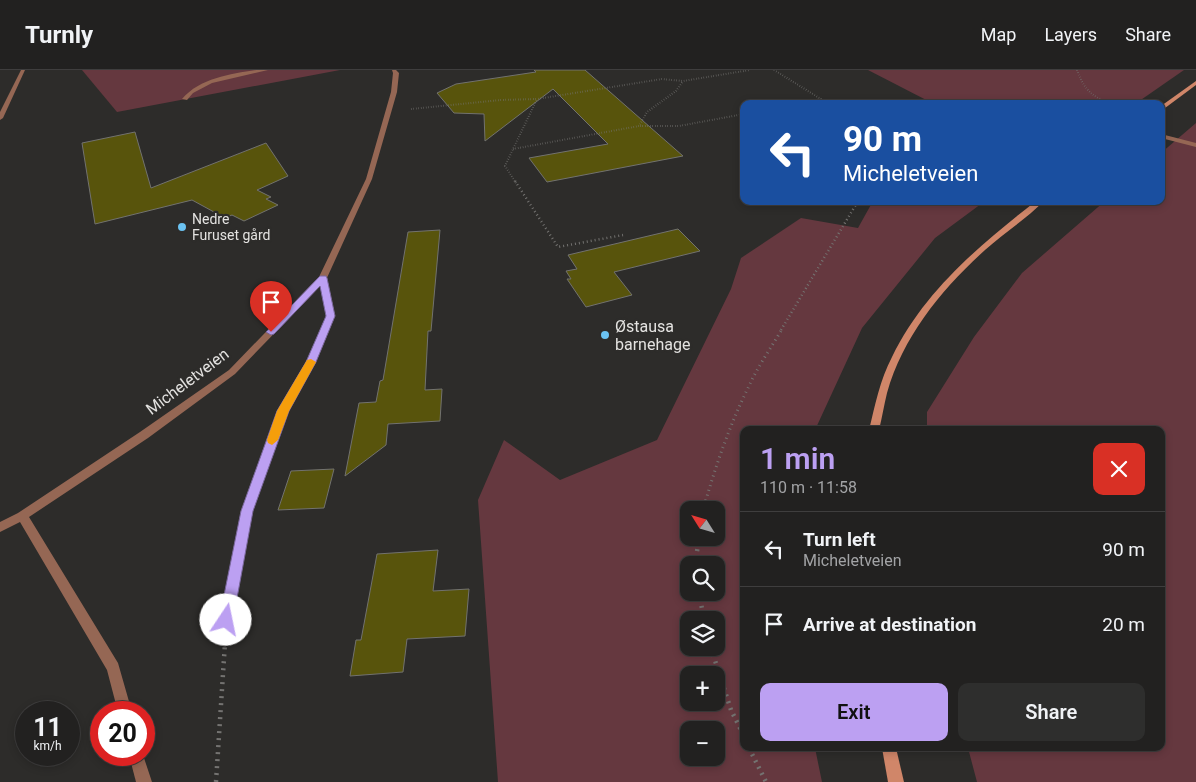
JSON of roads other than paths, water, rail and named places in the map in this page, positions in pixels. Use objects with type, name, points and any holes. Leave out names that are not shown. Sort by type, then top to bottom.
[{"type":"main road","points":[[1165,106],[1196,83]]},
{"type":"main road","points":[[875,426],[890,372],[908,333],[930,301],[953,274],[1036,205]]},
{"type":"main road","points":[[890,751],[896,782]]},
{"type":"street","points":[[0,118],[23,70]]},
{"type":"street","points":[[184,100],[194,90],[203,85],[266,70]]},
{"type":"street","name":"Micheletveien","points":[[0,527],[22,516],[144,435],[232,372],[323,278],[369,179],[395,86],[396,73],[394,70]]},
{"type":"street","points":[[1165,137],[1196,145]]},
{"type":"street","points":[[226,620],[247,511],[283,411],[311,362],[331,316],[323,278]]},
{"type":"street","points":[[22,516],[113,668],[122,701]]},
{"type":"street","points":[[139,766],[144,782]]},
{"type":"place","name":"Nedre Furuset gård","points":[[182,227]]},
{"type":"place","name":"Østausa barnehage","points":[[605,335]]}]
